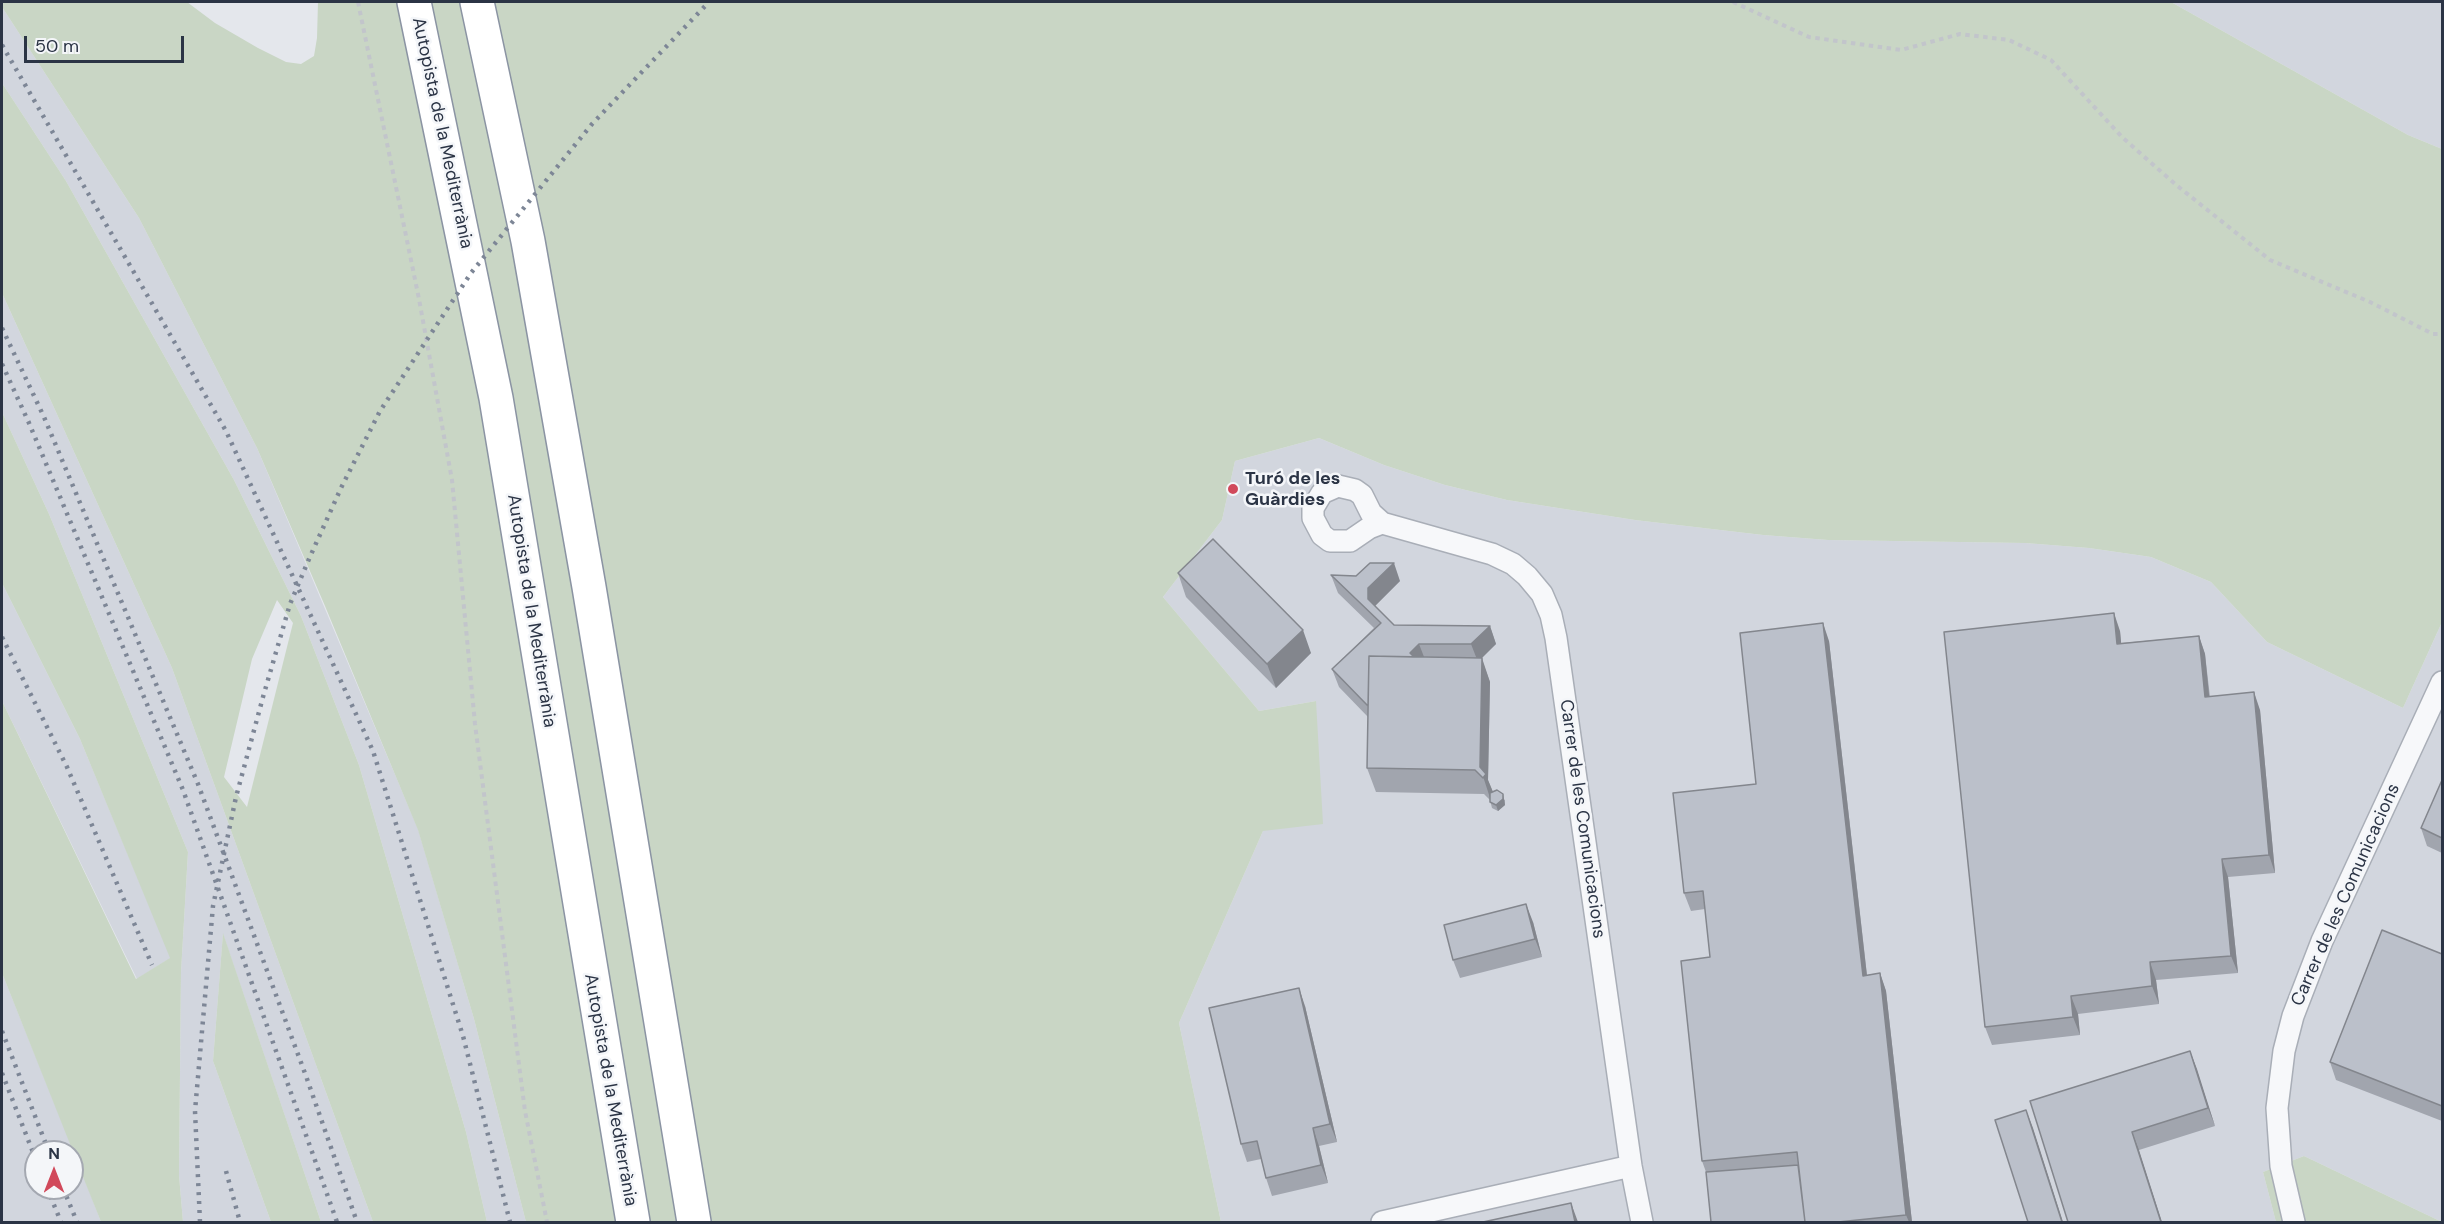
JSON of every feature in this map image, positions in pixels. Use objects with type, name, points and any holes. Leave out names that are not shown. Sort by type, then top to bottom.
[{"type":"highway","name":"Autopista de la Mediterrània","points":[[414,2],[496,398],[633,1222]]},
{"type":"highway","points":[[480,10],[528,241],[585,564],[694,1222]]},
{"type":"street","name":"Carrer de les Comunicacions","points":[[1382,523],[1492,554],[1513,564],[1542,594],[1551,615],[1631,1166],[1642,1222]]},
{"type":"street","name":"Carrer de les Comunicacions","points":[[2294,1222],[2281,1166],[2277,1108],[2284,1052],[2293,1016],[2322,941],[2442,682]]},
{"type":"street","points":[[1382,1222],[1631,1166]]},
{"type":"path","points":[[358,2],[417,288],[452,480],[476,724],[525,1110],[548,1222]]},
{"type":"path","points":[[1733,2],[1809,37],[1901,50],[1960,34],[2009,40],[2051,60],[2131,145],[2175,184],[2270,260],[2370,302],[2433,334],[2442,334]]},
{"type":"shaded area","points":[[2171,2],[2442,2],[2442,149],[2408,135]]},
{"type":"shaded area","points":[[2,7],[139,218],[257,448],[418,829],[474,1019],[526,1222],[487,1222],[466,1132],[359,765],[301,616],[234,480],[66,181],[2,83]]},
{"type":"shaded area","points":[[2,293],[172,668],[373,1222],[321,1222],[223,934],[213,1061],[271,1222],[183,1222],[179,1175],[181,972],[188,852],[49,514],[2,412]]},
{"type":"shaded area","points":[[1319,438],[1384,465],[1445,485],[1507,500],[1635,520],[1828,540],[2025,543],[2089,548],[2151,557],[2211,582],[2267,642],[2403,708],[2442,622],[2442,1222],[2304,1156],[2263,1172],[2276,1222],[1221,1222],[1179,1023],[1263,831],[1316,701],[1259,711],[1163,597],[1222,520],[1235,461]]},
{"type":"shaded area","points":[[2,583],[80,739],[171,958],[137,979],[2,701]]},
{"type":"shaded area","points":[[2,973],[69,1140],[24,1140],[24,1200],[84,1200],[84,1177],[101,1222],[2,1222]]},
{"type":"green space","points":[[2,2],[187,2],[215,23],[258,48],[286,62],[301,64],[314,56],[318,2],[2171,2],[2408,135],[2442,149],[2442,622],[2403,708],[2267,642],[2211,582],[2151,557],[2089,548],[2025,543],[1828,540],[1635,520],[1507,500],[1445,485],[1384,465],[1319,438],[1235,461],[1222,520],[1163,597],[1259,711],[1316,701],[1323,824],[1263,831],[1179,1023],[1221,1222],[526,1222],[474,1019],[418,830],[325,606],[257,448],[139,218],[2,7]]},
{"type":"green space","points":[[2,83],[66,181],[234,480],[301,616],[359,765],[466,1132],[487,1222],[373,1222],[172,668],[2,293]],"holes":[[[277,600],[293,623],[247,807],[224,777],[252,659]]]},
{"type":"green space","points":[[2,412],[49,514],[188,852],[181,972],[179,1175],[183,1222],[101,1222],[84,1179],[84,1140],[68,1140],[2,973],[2,701],[136,979],[170,958],[80,739],[2,583]]},
{"type":"green space","points":[[223,933],[321,1222],[271,1222],[213,1061]]},
{"type":"green space","points":[[2304,1156],[2442,1222],[2276,1222],[2263,1172]]},
{"type":"building","points":[[1213,539],[1303,630],[1267,664],[1178,573]]},
{"type":"building","points":[[1370,563],[1394,563],[1368,588],[1368,599],[1394,625],[1490,626],[1471,644],[1419,644],[1410,653],[1414,657],[1369,656],[1368,706],[1332,669],[1381,623],[1331,575],[1356,576]]},
{"type":"building","points":[[2114,613],[2117,644],[2199,636],[2205,697],[2254,692],[2269,855],[2222,859],[2231,956],[2150,962],[2152,986],[2071,996],[2073,1017],[1985,1027],[1944,632]]},
{"type":"building","points":[[1823,623],[1863,976],[1880,973],[1906,1215],[1838,1222],[1805,1222],[1797,1152],[1702,1161],[1681,961],[1710,957],[1703,891],[1684,893],[1673,793],[1756,784],[1740,633]]},
{"type":"building","points":[[1369,656],[1482,658],[1480,767],[1486,774],[1483,778],[1475,770],[1367,768]]},
{"type":"building","points":[[2442,780],[2442,838],[2421,828]]},
{"type":"building","points":[[1497,790],[1503,794],[1503,799],[1496,805],[1490,802],[1490,793]]},
{"type":"building","points":[[1526,904],[1535,939],[1453,960],[1444,925]]},
{"type":"building","points":[[2382,930],[2442,954],[2442,1106],[2330,1062]]},
{"type":"building","points":[[1299,988],[1330,1124],[1313,1128],[1321,1165],[1266,1178],[1257,1141],[1241,1144],[1209,1008]]},
{"type":"building","points":[[2190,1051],[2208,1108],[2132,1132],[2161,1222],[2068,1222],[2030,1101]]},
{"type":"building","points":[[2026,1110],[2062,1222],[2028,1222],[1995,1120]]},
{"type":"building","points":[[1798,1165],[1805,1222],[1711,1222],[1706,1172]]},
{"type":"building","points":[[1571,1203],[1575,1222],[1483,1222]]},
{"type":"railway","points":[[200,1222],[195,1111],[213,906],[236,797],[290,604],[341,488],[380,411],[471,273],[592,124],[709,2]]},
{"type":"railway","points":[[2,45],[226,431],[373,751],[463,1036],[510,1222]]},
{"type":"railway","points":[[2,328],[44,417],[198,784],[306,1076],[357,1222]]},
{"type":"railway","points":[[2,364],[183,790],[337,1222]]},
{"type":"railway","points":[[2,637],[67,767],[152,965]]},
{"type":"railway","points":[[2,1031],[44,1140]]},
{"type":"railway","points":[[2,1073],[28,1140]]},
{"type":"railway","points":[[226,1171],[240,1222]]},
{"type":"railway","points":[[52,1200],[61,1222]]},
{"type":"railway","points":[[68,1200],[77,1222]]},
{"type":"place","name":"Turó de les Guàrdies","points":[[1233,489]]}]
